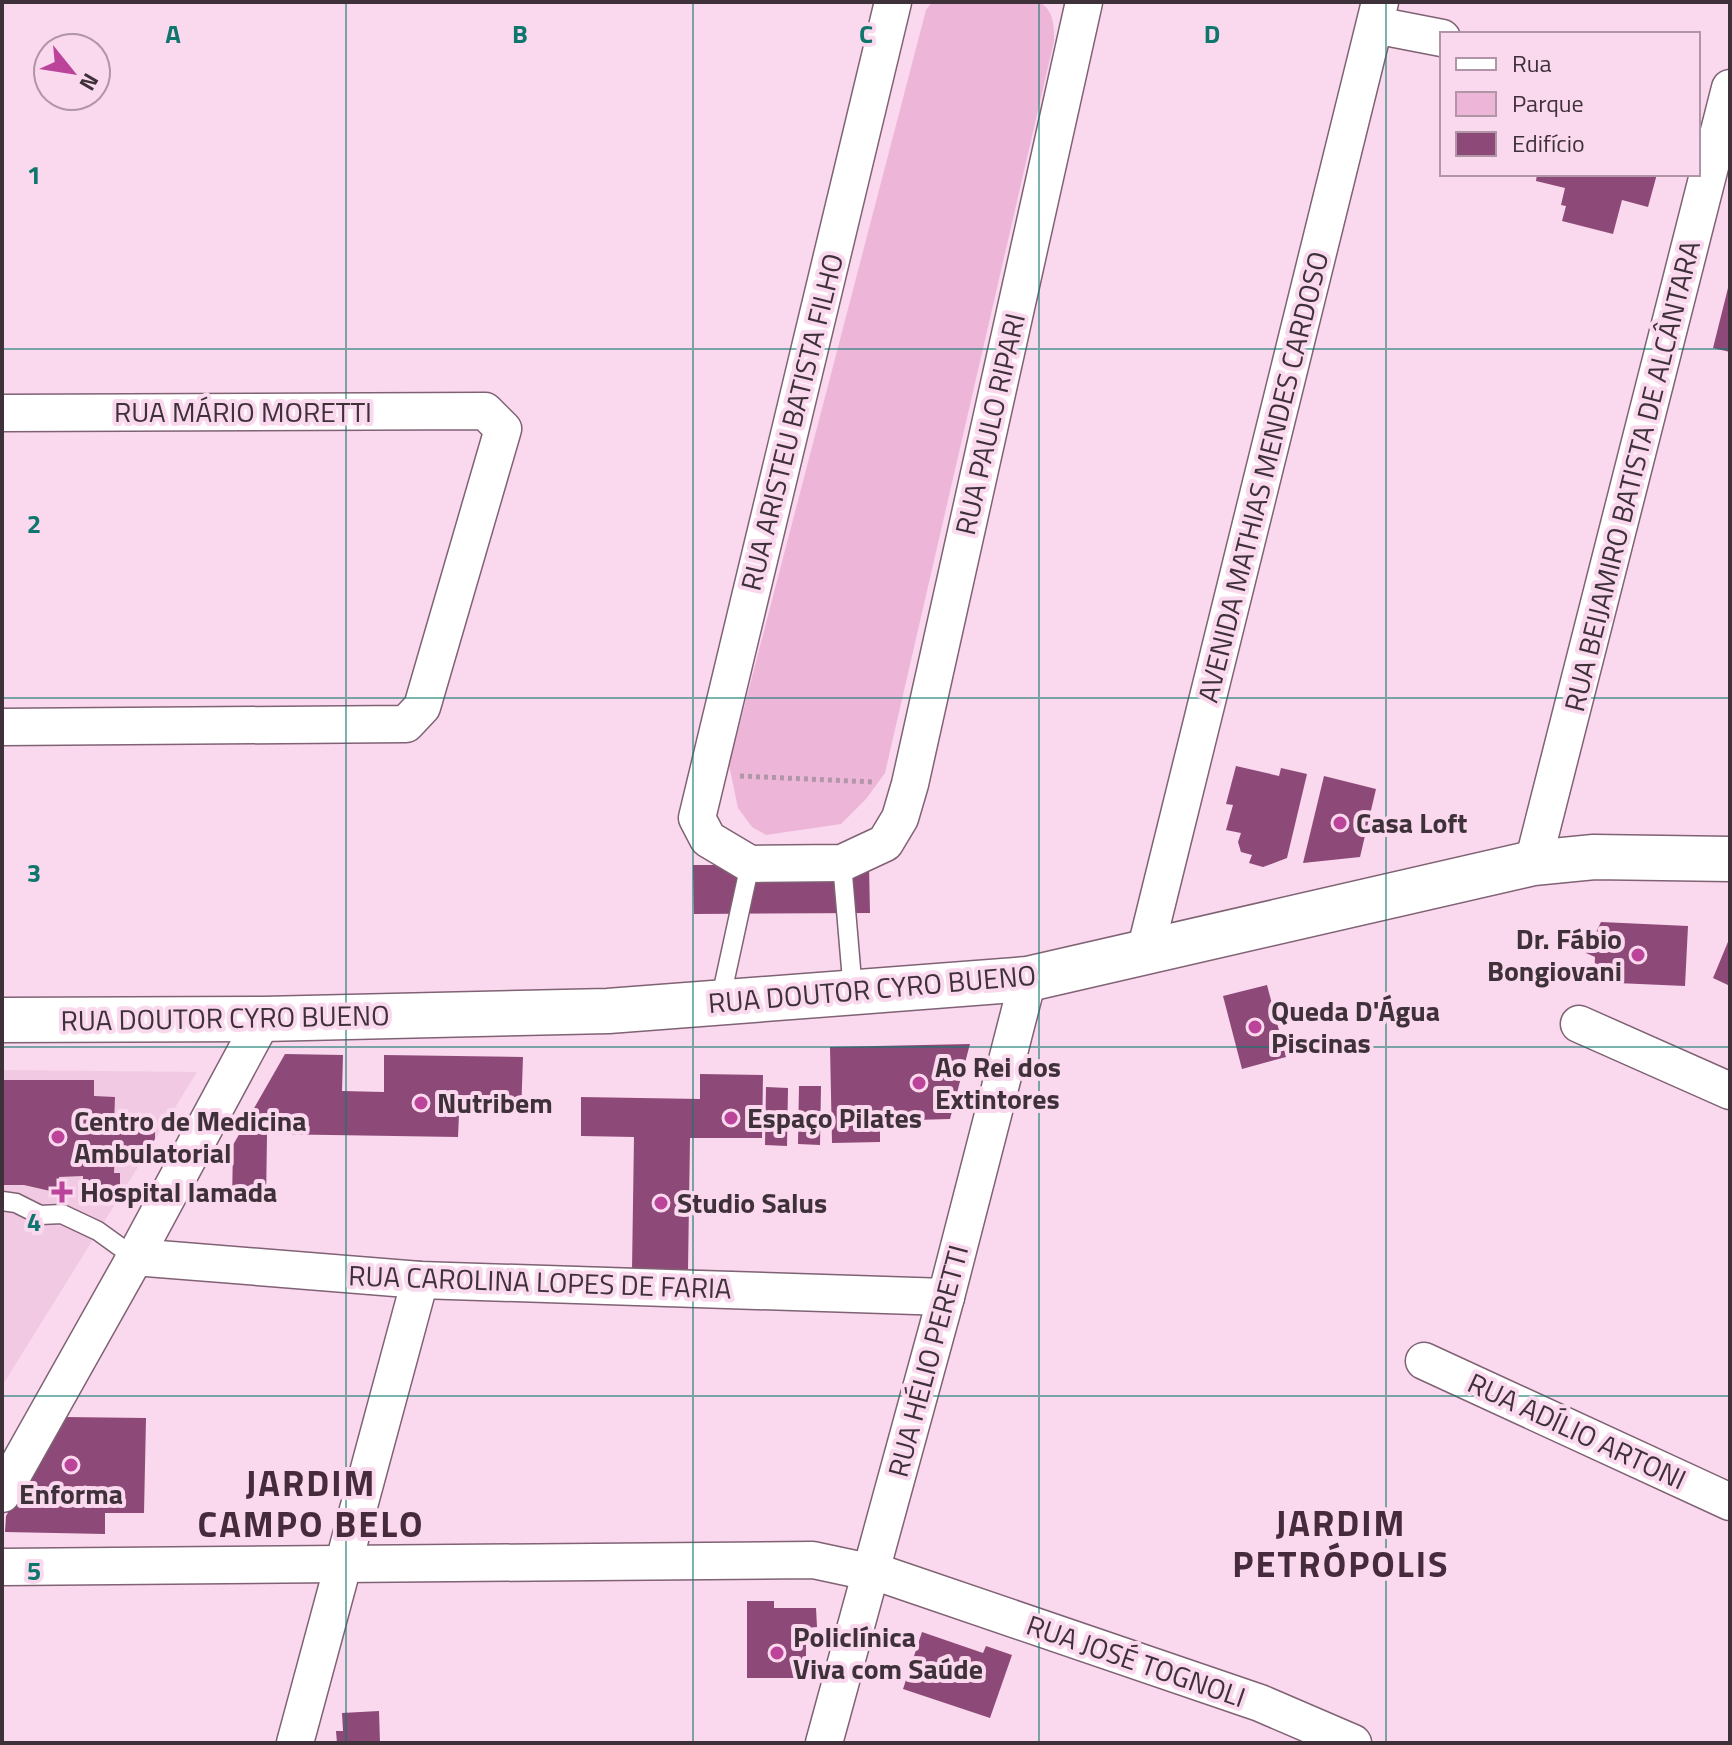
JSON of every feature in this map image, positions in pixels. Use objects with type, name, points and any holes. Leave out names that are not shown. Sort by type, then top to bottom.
[{"type":"street","name":"RUA ARISTEU BATISTA FILHO","points":[[750,864],[708,839],[697,818],[893,2]]},
{"type":"street","name":"RUA PAULO RIPARI","points":[[842,863],[885,843],[900,818],[910,784],[1084,2]]},
{"type":"street","points":[[1378,14],[1440,37]]},
{"type":"street","name":"AVENIDA MATHIAS MENDES CARDOSO","points":[[1145,952],[1378,14]]},
{"type":"street","name":"RUA BEIJAMIRO BATISTA DE ALCÂNTARA","points":[[1700,168],[1719,89]]},
{"type":"street","name":"RUA BEIJAMIRO BATISTA DE ALCÂNTARA","points":[[1533,863],[1698,176]]},
{"type":"street","name":"RUA MÁRIO MORETTI","points":[[2,413],[485,411],[503,429],[422,707],[406,724],[2,727]]},
{"type":"street","name":"RUA DOUTOR CYRO BUENO","points":[[2,1020],[263,1019],[608,1011],[1028,979],[1533,863],[1594,857],[1730,859]]},
{"type":"street","points":[[750,864],[842,863]]},
{"type":"street","name":"RUA HÉLIO PERETTI","points":[[824,1743],[946,1297],[1028,979]]},
{"type":"street","points":[[2,1494],[263,1019]]},
{"type":"street","points":[[1579,1024],[1730,1091]]},
{"type":"street","name":"RUA CAROLINA LOPES DE FARIA","points":[[134,1257],[420,1280],[946,1297]]},
{"type":"street","points":[[295,1743],[420,1280]]},
{"type":"street","name":"RUA ADÍLIO ARTONI","points":[[1424,1361],[1730,1502]]},
{"type":"street","name":"RUA JOSÉ TOGNOLI","points":[[2,1567],[813,1560],[871,1571],[1260,1703],[1353,1743]]},
{"type":"lane","points":[[842,863],[853,992]]},
{"type":"lane","points":[[720,1003],[750,864]]},
{"type":"lane","points":[[2,1201],[16,1203],[40,1215],[62,1214],[98,1231],[134,1257]]},
{"type":"path","points":[[707,775],[910,784]]},
{"type":"shaded area","name":"Hospital Iamada","points":[[2,1070],[197,1072],[2,1386]]},
{"type":"green space","points":[[932,2],[1040,2],[1051,15],[1054,41],[885,773],[866,799],[841,824],[766,835],[752,827],[738,808],[729,765],[926,10]]},
{"type":"building","points":[[1537,176],[1656,176],[1648,207],[1622,200],[1613,234],[1562,221],[1566,206],[1561,205],[1565,188],[1536,181]]},
{"type":"building","points":[[1730,285],[1730,352],[1713,348]]},
{"type":"building","points":[[1236,766],[1279,776],[1281,768],[1307,774],[1287,858],[1263,867],[1249,863],[1252,855],[1241,852],[1238,842],[1241,833],[1226,830],[1233,805],[1226,804]]},
{"type":"building","name":"Casa Loft","points":[[1324,776],[1376,789],[1360,857],[1303,863]]},
{"type":"building","points":[[693,865],[869,865],[870,913],[694,914]]},
{"type":"building","name":"Dr. Fábio Bongiovani","points":[[1601,922],[1688,926],[1685,986],[1594,982],[1595,957],[1586,953]]},
{"type":"building","points":[[1730,937],[1730,986],[1713,978]]},
{"type":"building","name":"Queda D'Água Piscinas","points":[[1267,985],[1286,1057],[1242,1069],[1223,996]]},
{"type":"building","points":[[970,1044],[950,1119],[880,1121],[880,1142],[832,1143],[830,1047]]},
{"type":"building","points":[[285,1054],[343,1055],[342,1091],[384,1092],[384,1055],[523,1057],[521,1114],[459,1114],[458,1137],[267,1134],[266,1204],[232,1203],[233,1145]]},
{"type":"building","points":[[700,1074],[763,1075],[762,1138],[690,1138],[688,1269],[632,1269],[634,1137],[581,1136],[581,1097],[700,1099]]},
{"type":"building","name":"Centro de Medicina Ambulatorial","points":[[2,1080],[94,1080],[94,1096],[115,1097],[114,1125],[155,1125],[155,1139],[139,1161],[131,1163],[125,1163],[125,1149],[115,1149],[114,1173],[120,1173],[120,1193],[83,1193],[83,1176],[59,1177],[59,1193],[24,1185],[2,1185]]},
{"type":"building","points":[[799,1086],[821,1086],[820,1145],[798,1144]]},
{"type":"building","points":[[766,1087],[788,1088],[787,1146],[765,1145]]},
{"type":"building","name":"Enforma","points":[[64,1417],[146,1418],[144,1513],[105,1513],[105,1534],[5,1532],[6,1516]]},
{"type":"building","name":"Policlínica Viva com Saúde","points":[[747,1601],[774,1601],[774,1608],[816,1608],[817,1627],[806,1628],[806,1678],[747,1678]]},
{"type":"building","points":[[922,1632],[983,1653],[986,1646],[1012,1655],[990,1718],[903,1689]]},
{"type":"building","points":[[379,1711],[380,1743],[337,1743],[336,1731],[343,1731],[342,1713]]},
{"type":"place","name":"Casa Loft","points":[[1340,823]]},
{"type":"place","name":"Dr. Fábio Bongiovani","points":[[1638,955]]},
{"type":"place","name":"Queda D'Água Piscinas","points":[[1255,1027]]},
{"type":"place","name":"Ao Rei dos Extintores","points":[[919,1083]]},
{"type":"place","name":"Nutribem","points":[[421,1103]]},
{"type":"place","name":"Espaço Pilates","points":[[731,1118]]},
{"type":"place","name":"Centro de Medicina Ambulatorial","points":[[58,1137]]},
{"type":"place","name":"Hospital Iamada","points":[[62,1192]]},
{"type":"place","name":"Studio Salus","points":[[661,1203]]},
{"type":"place","name":"Enforma","points":[[71,1465]]},
{"type":"place","name":"Policlínica Viva com Saúde","points":[[777,1653]]},
{"type":"district","name":"JARDIM CAMPO BELO","points":[[311,1504]]},
{"type":"district","name":"JARDIM PETRÓPOLIS","points":[[1341,1544]]}]
